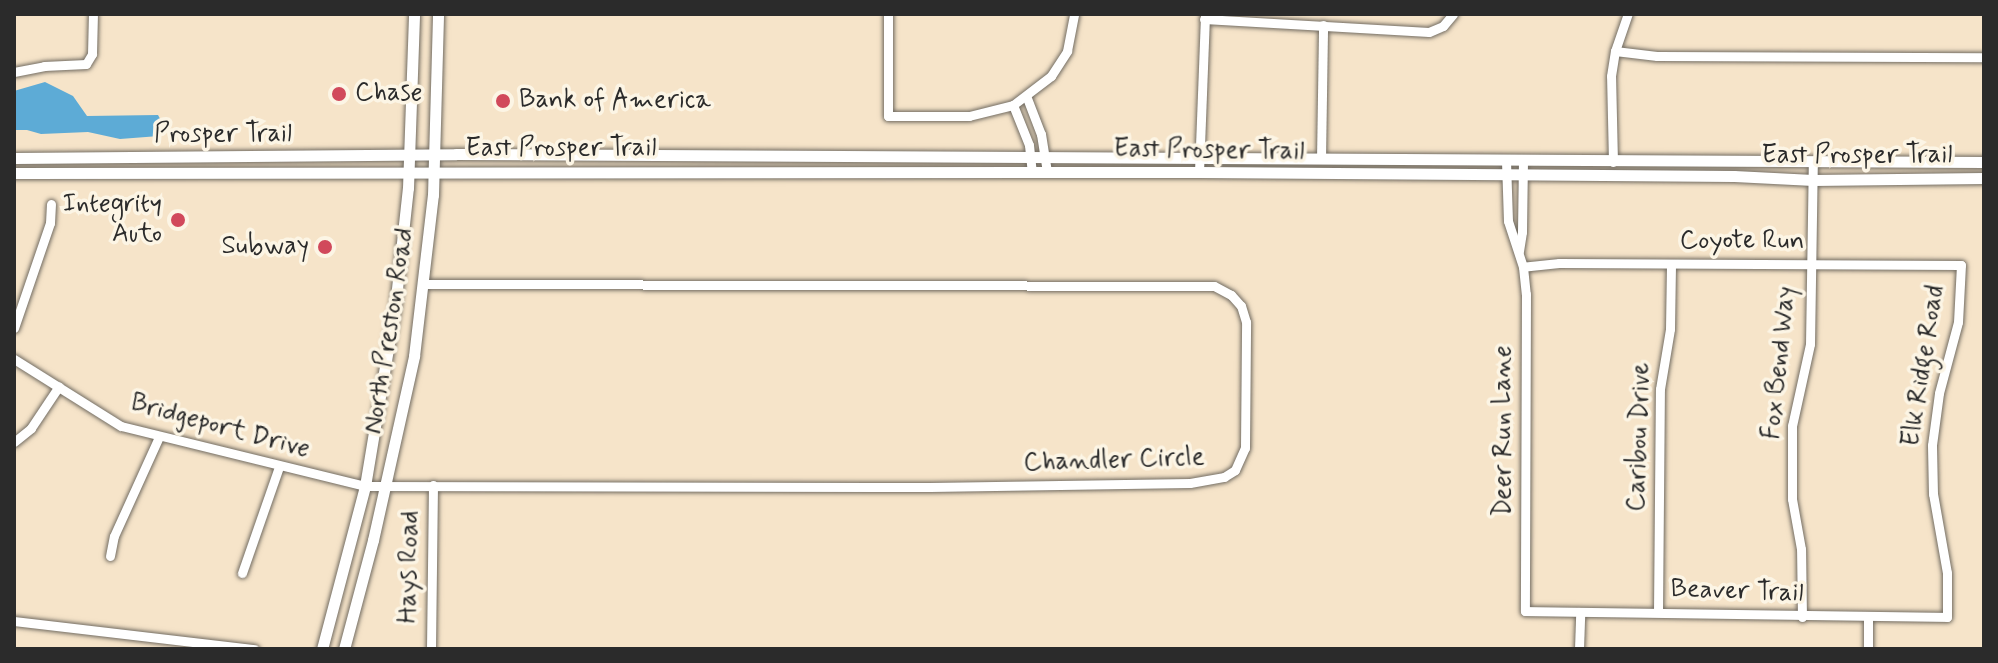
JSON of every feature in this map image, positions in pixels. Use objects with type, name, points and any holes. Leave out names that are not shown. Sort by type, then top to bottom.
[{"type":"main road","name":"North Preston Road","points":[[322,649],[365,486],[395,307],[408,171],[414,14]]},
{"type":"main road","name":"North Preston Road","points":[[344,649],[414,356],[424,284],[433,171],[438,14]]},
{"type":"main road","name":"Prosper Trail","points":[[14,158],[433,154]]},
{"type":"main road","name":"East Prosper Trail","points":[[433,154],[1984,162]]},
{"type":"main road","points":[[661,172],[662,155]]},
{"type":"main road","points":[[135,158],[135,174]]},
{"type":"main road","name":"Prosper Trail","points":[[14,173],[433,171]]},
{"type":"main road","name":"East Prosper Trail","points":[[433,171],[1199,172],[1734,176],[1813,180],[1984,178]]},
{"type":"street","points":[[14,72],[44,66],[86,64],[92,54],[93,14]]},
{"type":"street","points":[[888,14],[888,116],[969,116],[1013,105],[1027,98],[1051,76],[1067,51],[1074,14]]},
{"type":"street","points":[[1199,172],[1204,17],[1429,32],[1443,26],[1453,14]]},
{"type":"street","points":[[1613,162],[1611,76],[1615,51],[1628,14]]},
{"type":"street","points":[[1321,159],[1323,25]]},
{"type":"street","points":[[1615,51],[1657,56],[1984,57]]},
{"type":"street","points":[[1027,98],[1036,116],[1047,172]]},
{"type":"street","points":[[1013,105],[1032,172]]},
{"type":"street","name":"Deer Run Lane","points":[[1506,161],[1508,221],[1523,267],[1527,327],[1525,611]]},
{"type":"street","name":"Deer Run Lane","points":[[1519,251],[1523,161]]},
{"type":"street","name":"Fox Bend Way","points":[[1802,617],[1801,549],[1792,499],[1792,426],[1810,344],[1813,162]]},
{"type":"street","points":[[14,328],[50,223],[51,204]]},
{"type":"street","name":"Coyote Run","points":[[1523,267],[1559,263],[1961,265]]},
{"type":"street","name":"Caribou Drive","points":[[1658,612],[1660,389],[1670,329],[1671,264]]},
{"type":"street","name":"Elk Ridge Road","points":[[1947,617],[1947,573],[1933,494],[1932,445],[1939,393],[1958,322],[1961,265]]},
{"type":"street","name":"Chandler Circle","points":[[385,485],[930,487],[1210,482],[1235,470],[1245,448],[1246,322],[1241,306],[1231,295],[1214,286],[424,284]]},
{"type":"street","name":"Bridgeport Drive","points":[[14,359],[94,412],[159,437],[365,486],[385,485]]},
{"type":"street","points":[[14,442],[31,428],[59,386]]},
{"type":"street","points":[[110,556],[114,536],[159,437]]},
{"type":"street","points":[[242,573],[279,467]]},
{"type":"street","name":"Hays Road","points":[[431,649],[433,485]]},
{"type":"street","name":"Beaver Trail","points":[[1525,611],[1947,617]]},
{"type":"street","points":[[1579,649],[1580,612]]},
{"type":"street","points":[[1868,617],[1868,649]]},
{"type":"street","points":[[14,621],[254,649]]},
{"type":"water","points":[[45,82],[73,96],[87,116],[158,115],[165,128],[159,136],[120,139],[88,132],[41,134],[14,130],[14,91]]},
{"type":"place","name":"Chase","points":[[339,94]]},
{"type":"place","name":"Bank of America","points":[[503,101]]},
{"type":"place","name":"Integrity Auto","points":[[178,220]]},
{"type":"place","name":"Subway","points":[[325,247]]}]
